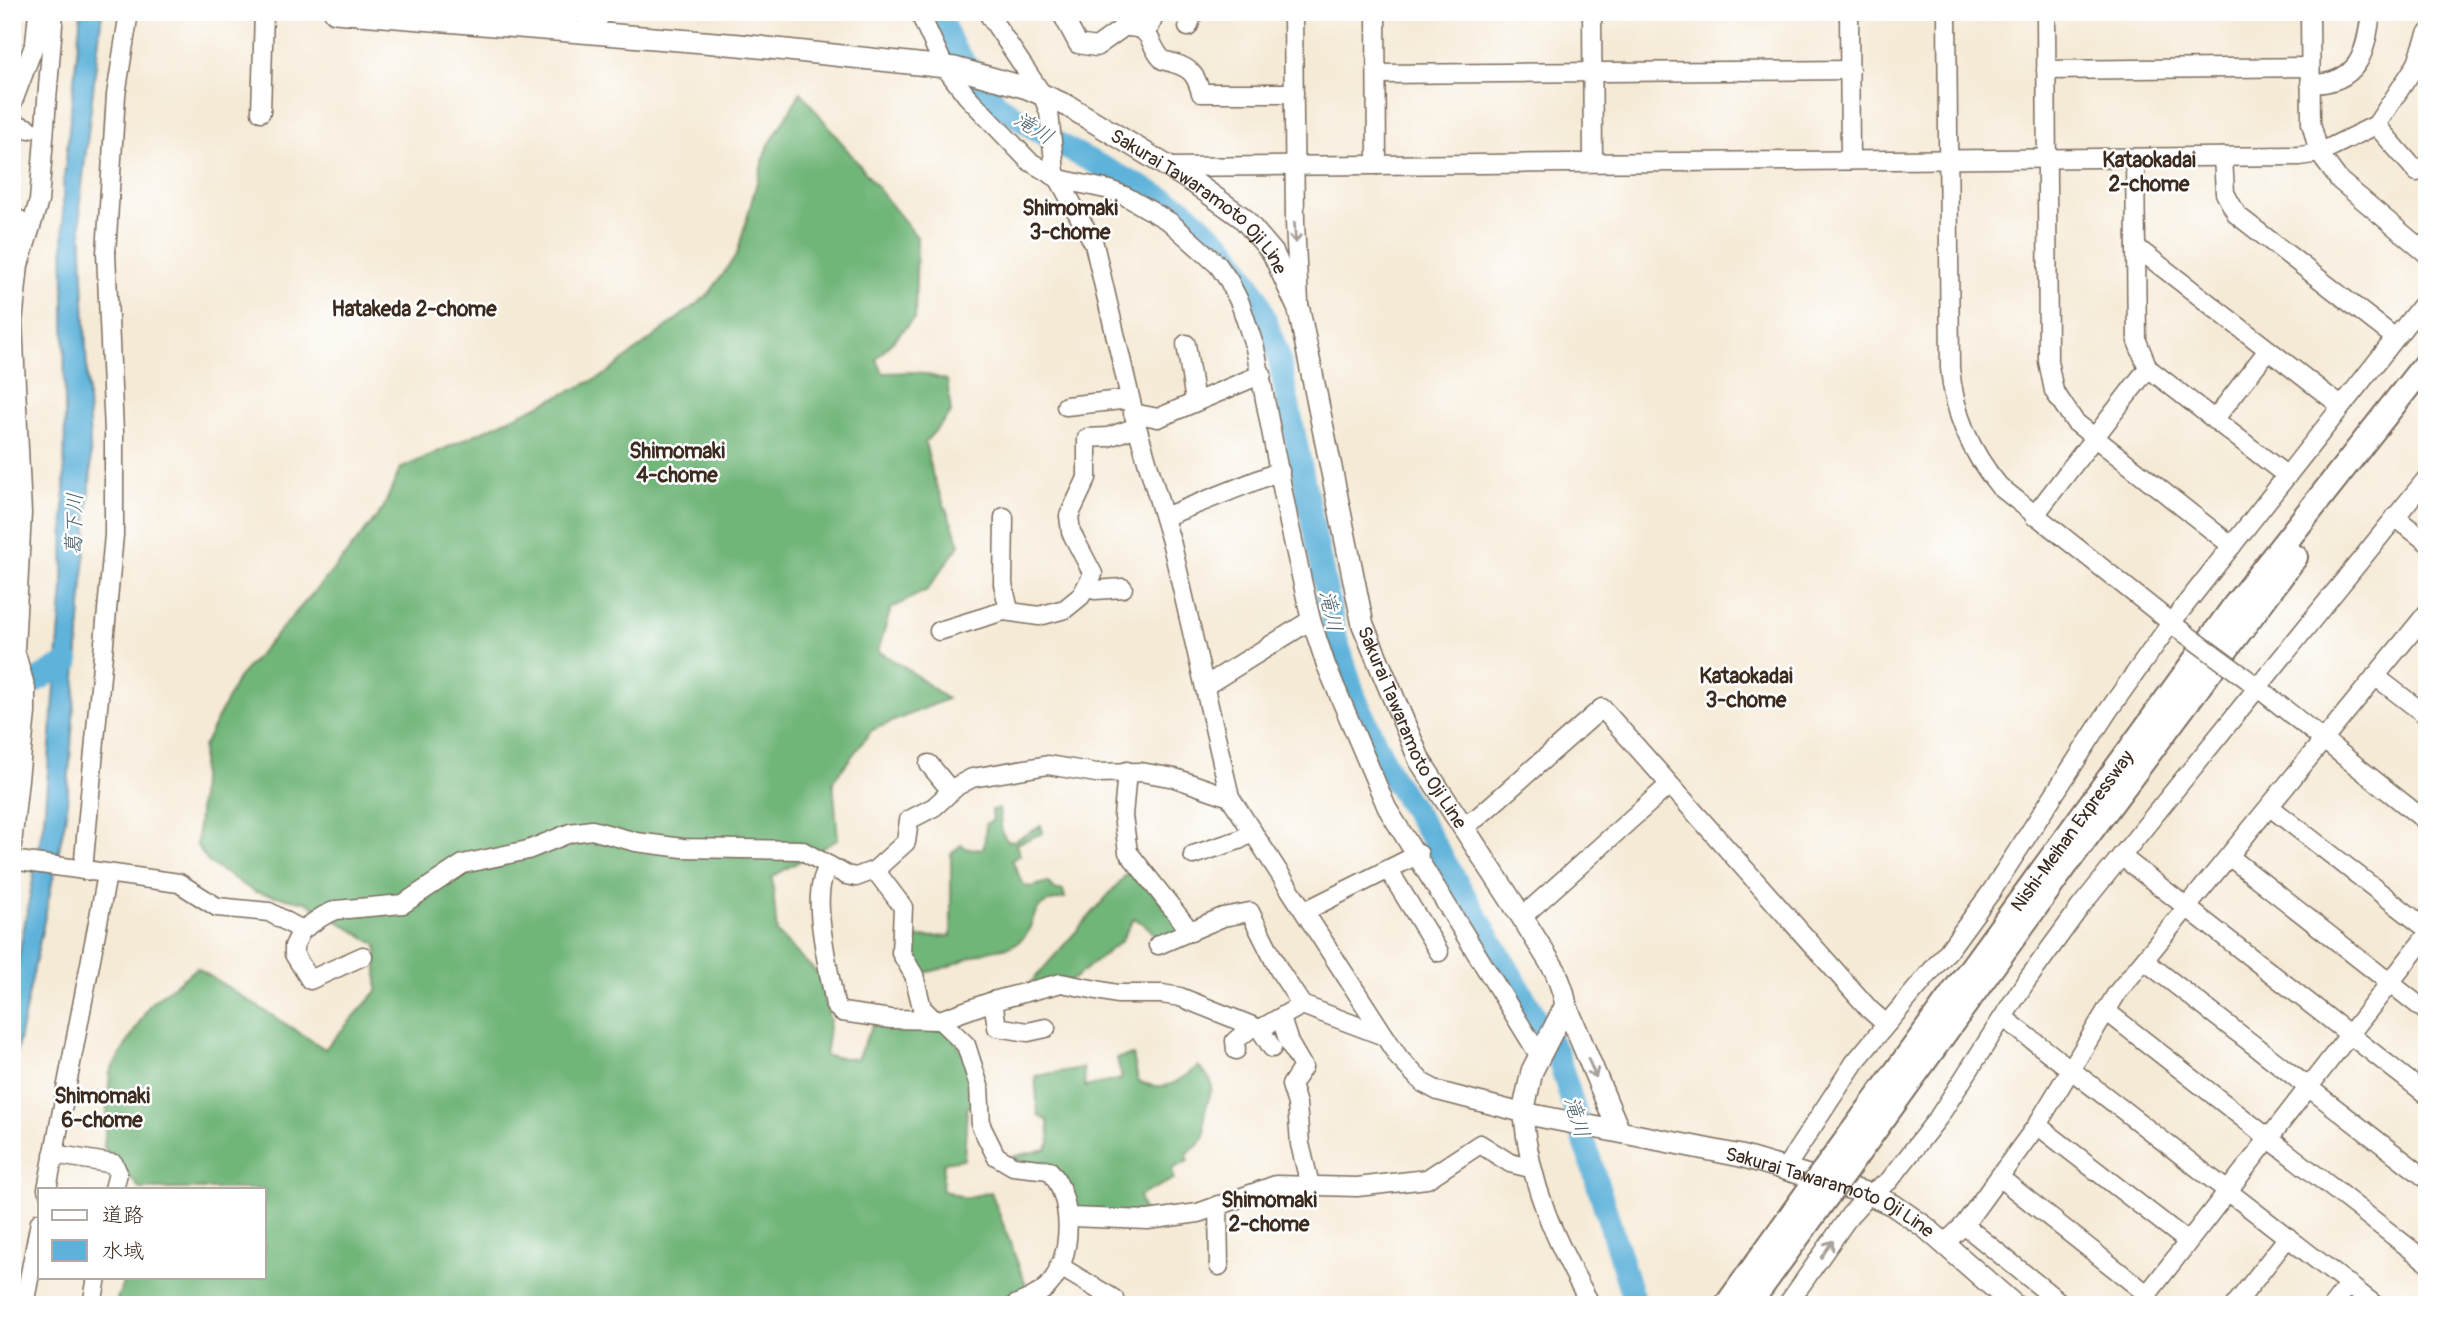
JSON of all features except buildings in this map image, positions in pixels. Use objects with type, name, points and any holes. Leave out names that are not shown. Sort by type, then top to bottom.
[{"type":"highway","name":"Nishi-Meihan Expressway","points":[[1836,1169],[2234,607],[2427,362]]},
{"type":"highway","name":"Nishi-Meihan Expressway","points":[[1727,1305],[1820,1190],[2248,618],[2427,388]]},
{"type":"highway","name":"Nishi-Meihan Expressway","points":[[1748,1305],[1820,1190]]},
{"type":"main road","name":"Sakurai Tawaramoto Oji Line","points":[[335,12],[766,47],[950,67],[1010,82],[1045,103],[1097,122],[1223,202],[1257,233],[1273,253],[1299,310],[1363,625],[1420,761],[1556,972],[1563,1013],[1609,1129]]},
{"type":"main road","points":[[1523,1113],[1539,1055],[1563,1013]]},
{"type":"main road","name":"Sakurai Tawaramoto Oji Line","points":[[1523,1113],[1786,1167],[1869,1194],[1893,1205],[1944,1244],[2014,1305]]},
{"type":"street","points":[[12,104],[35,43],[38,12]]},
{"type":"street","points":[[12,845],[26,713],[15,650],[22,513],[13,322],[19,265],[39,201],[54,12]]},
{"type":"street","points":[[83,870],[114,536],[114,432],[107,308],[107,213],[116,95],[129,12]]},
{"type":"street","points":[[261,112],[264,12]]},
{"type":"street","points":[[581,33],[605,12]]},
{"type":"street","points":[[919,12],[950,67],[1029,161],[1059,179],[1092,185],[1127,197],[1170,222],[1218,265],[1240,303],[1262,374],[1284,505],[1311,620],[1379,792],[1539,1055]]},
{"type":"street","points":[[987,12],[1045,103],[1052,153],[1059,179],[1094,244],[1133,413],[1164,517],[1230,796],[1307,910],[1384,1036],[1423,1083],[1438,1091],[1523,1113],[1530,1168],[1553,1231],[1591,1305]]},
{"type":"street","points":[[1061,12],[1078,44],[1096,47],[1122,19],[1136,26],[1147,33],[1164,60],[1189,69],[1196,76],[1201,93],[1294,93]]},
{"type":"street","points":[[1147,33],[1156,12]]},
{"type":"street","points":[[1293,12],[1299,310]]},
{"type":"street","points":[[1376,12],[1377,164]]},
{"type":"street","points":[[1592,12],[1592,162]]},
{"type":"street","points":[[1849,12],[1850,160]]},
{"type":"street","points":[[1947,12],[1950,368],[1955,404],[1967,439],[1987,471],[2034,516],[2252,683],[2427,822]]},
{"type":"street","points":[[2046,12],[2050,374],[2054,391],[2075,422],[2232,546]]},
{"type":"street","points":[[2310,12],[2311,123],[2319,153],[2339,180],[2427,254]]},
{"type":"street","points":[[2046,70],[2310,76],[2329,84],[2349,73],[2360,62],[2367,47],[2371,12]]},
{"type":"street","points":[[1168,167],[2300,156],[2319,153],[2376,125],[2416,65],[2427,34]]},
{"type":"street","points":[[1377,74],[1850,70]]},
{"type":"street","points":[[12,122],[29,129]]},
{"type":"street","points":[[2376,125],[2417,172],[2427,164]]},
{"type":"street","points":[[2223,157],[2225,194],[2238,215],[2394,337]]},
{"type":"street","points":[[2135,158],[2137,341],[2148,368],[2287,476]]},
{"type":"street","points":[[2136,247],[2341,406]]},
{"type":"street","points":[[1786,1167],[1855,1062],[1948,951],[1991,892],[2108,711],[2175,626],[2232,546],[2427,298]]},
{"type":"street","points":[[1186,344],[1195,402]]},
{"type":"street","points":[[2214,419],[2267,350]]},
{"type":"street","points":[[2034,516],[2148,368]]},
{"type":"street","points":[[1066,406],[1158,418],[1262,374]]},
{"type":"street","points":[[939,631],[1009,610],[1047,615],[1074,604],[1093,574],[1071,532],[1069,516],[1087,478],[1087,438],[1108,437],[1133,413]]},
{"type":"street","points":[[1164,517],[1280,471]]},
{"type":"street","points":[[1787,1305],[1869,1194],[1889,1181],[1938,1118],[2073,917],[2252,683],[2427,478]]},
{"type":"street","points":[[1004,517],[1003,584],[1009,610]]},
{"type":"street","points":[[2395,517],[2427,541]]},
{"type":"street","points":[[1087,586],[1095,590],[1123,588]]},
{"type":"street","points":[[1205,687],[1311,620]]},
{"type":"street","points":[[1944,1244],[1964,1225],[2037,1125],[2106,1011],[2375,676],[2424,622]]},
{"type":"street","points":[[2375,676],[2427,716]]},
{"type":"street","points":[[1462,827],[1478,817],[1602,708],[1668,786],[1886,1024]]},
{"type":"street","points":[[929,764],[951,791]]},
{"type":"street","points":[[363,956],[310,980],[294,954],[294,946],[302,930],[336,910],[403,904],[463,864],[528,850],[581,831],[683,848],[801,850],[856,877],[875,870],[906,842],[909,820],[934,807],[951,791],[972,778],[1048,765],[1096,773],[1127,771],[1181,779],[1209,792],[1230,796]]},
{"type":"street","points":[[1127,771],[1124,816],[1128,852],[1191,932]]},
{"type":"street","points":[[1522,916],[1668,786]]},
{"type":"street","points":[[2270,807],[2427,929]]},
{"type":"street","points":[[1193,856],[1239,840],[1252,832]]},
{"type":"street","points":[[1307,910],[1419,855]]},
{"type":"street","points":[[2121,856],[2427,1095]]},
{"type":"street","points":[[2230,857],[2427,1012]]},
{"type":"street","points":[[12,860],[179,883],[218,907],[269,912],[302,930]]},
{"type":"street","points":[[830,866],[821,880],[821,919],[837,1010],[891,1019],[937,1020],[993,1001],[1049,986],[1070,984],[1117,994],[1162,994],[1180,997],[1256,1028],[1272,1048]]},
{"type":"street","points":[[1388,869],[1439,952]]},
{"type":"street","points":[[875,870],[903,907],[901,953],[914,975],[922,1008],[966,1045],[979,1086],[981,1126],[996,1156],[1013,1166],[1049,1170],[1056,1177],[1070,1217],[1059,1266],[1048,1285],[1015,1305]]},
{"type":"street","points":[[47,1188],[107,875]]},
{"type":"street","points":[[1158,945],[1232,914],[1250,912],[1279,970],[1302,1005],[1384,1036]]},
{"type":"street","points":[[1999,1177],[2143,1299],[2427,935]]},
{"type":"street","points":[[2145,961],[2427,1178]]},
{"type":"street","points":[[993,1001],[997,1027],[1028,1032],[1046,1028]]},
{"type":"street","points":[[1236,1051],[1235,1041],[1302,1005]]},
{"type":"street","points":[[2106,1011],[2427,1262]]},
{"type":"street","points":[[1281,1018],[1289,1043],[1303,1067],[1291,1085],[1297,1104],[1300,1144],[1310,1185]]},
{"type":"street","points":[[2004,1018],[2375,1305]]},
{"type":"street","points":[[2037,1125],[2187,1241]]},
{"type":"street","points":[[1070,1217],[1148,1220],[1198,1213],[1276,1185],[1357,1187],[1427,1179],[1480,1143],[1510,1163],[1530,1168]]},
{"type":"street","points":[[54,1154],[114,1164],[118,1173],[114,1188]]},
{"type":"street","points":[[1218,1205],[1219,1266]]},
{"type":"street","points":[[1964,1225],[2063,1305]]},
{"type":"street","points":[[24,1305],[38,1232]]},
{"type":"street","points":[[2235,1305],[2288,1237]]},
{"type":"street","points":[[1059,1266],[1114,1298]]},
{"type":"street","points":[[92,1305],[97,1278]]},
{"type":"street","points":[[2333,1305],[2349,1284]]},
{"type":"green space","points":[[801,92],[917,237],[915,317],[876,359],[883,373],[917,372],[947,380],[951,413],[925,442],[933,477],[960,544],[927,590],[891,608],[878,651],[909,670],[947,699],[872,730],[833,781],[838,839],[772,877],[777,933],[818,974],[830,1020],[825,1056],[857,1059],[874,1021],[925,1023],[949,1035],[957,1044],[969,1067],[975,1106],[967,1107],[964,1159],[944,1162],[942,1190],[965,1198],[991,1192],[1027,1288],[1001,1305],[115,1305],[125,1278],[266,1278],[266,1188],[139,1188],[104,1148],[110,1072],[151,1003],[197,968],[325,1049],[377,991],[377,945],[306,902],[255,892],[209,863],[197,846],[203,747],[238,678],[383,509],[400,469],[603,376],[708,295],[737,254],[766,150]]},
{"type":"green space","points":[[999,809],[1002,833],[1007,840],[1014,841],[1041,826],[1043,833],[1016,844],[1020,855],[1012,860],[1023,885],[1031,887],[1048,882],[1054,890],[1063,890],[1065,898],[1052,901],[1038,909],[1027,934],[1013,945],[985,952],[953,965],[918,973],[907,938],[951,936],[951,854],[961,845],[968,849],[984,848],[986,824],[993,820],[992,810]]},
{"type":"green space","points":[[1132,868],[1185,930],[1158,940],[1149,928],[1134,918],[1121,941],[1072,980],[1027,987]]},
{"type":"green space","points":[[1133,1055],[1138,1081],[1147,1084],[1170,1084],[1198,1066],[1205,1073],[1212,1087],[1205,1111],[1205,1137],[1187,1154],[1188,1161],[1172,1169],[1174,1179],[1139,1196],[1145,1215],[1072,1213],[1054,1169],[1007,1158],[1046,1149],[1050,1143],[1048,1121],[1038,1115],[1035,1076],[1083,1068],[1085,1087],[1122,1079],[1117,1058]]},
{"type":"water","name":"葛下川","points":[[81,12],[102,12],[80,203],[91,471],[66,816],[12,1074],[12,992],[44,820],[63,588],[63,188]]},
{"type":"waterway","name":"滝川","points":[[937,12],[955,50],[999,106],[1064,147],[1180,207],[1227,249],[1256,295],[1278,354],[1336,638],[1356,700],[1391,776],[1427,831],[1557,1053],[1635,1305]]},
{"type":"waterway","points":[[12,695],[68,662]]},
{"type":"district","name":"Kataokadai 2-chome","points":[[2149,172]]},
{"type":"district","name":"Shimomaki 3-chome","points":[[1070,220]]},
{"type":"district","name":"Hatakeda 2-chome","points":[[414,309]]},
{"type":"district","name":"Shimomaki 4-chome","points":[[677,463]]},
{"type":"district","name":"Kataokadai 3-chome","points":[[1746,688]]},
{"type":"district","name":"Shimomaki 6-chome","points":[[102,1108]]},
{"type":"district","name":"Shimomaki 2-chome","points":[[1269,1212]]}]
